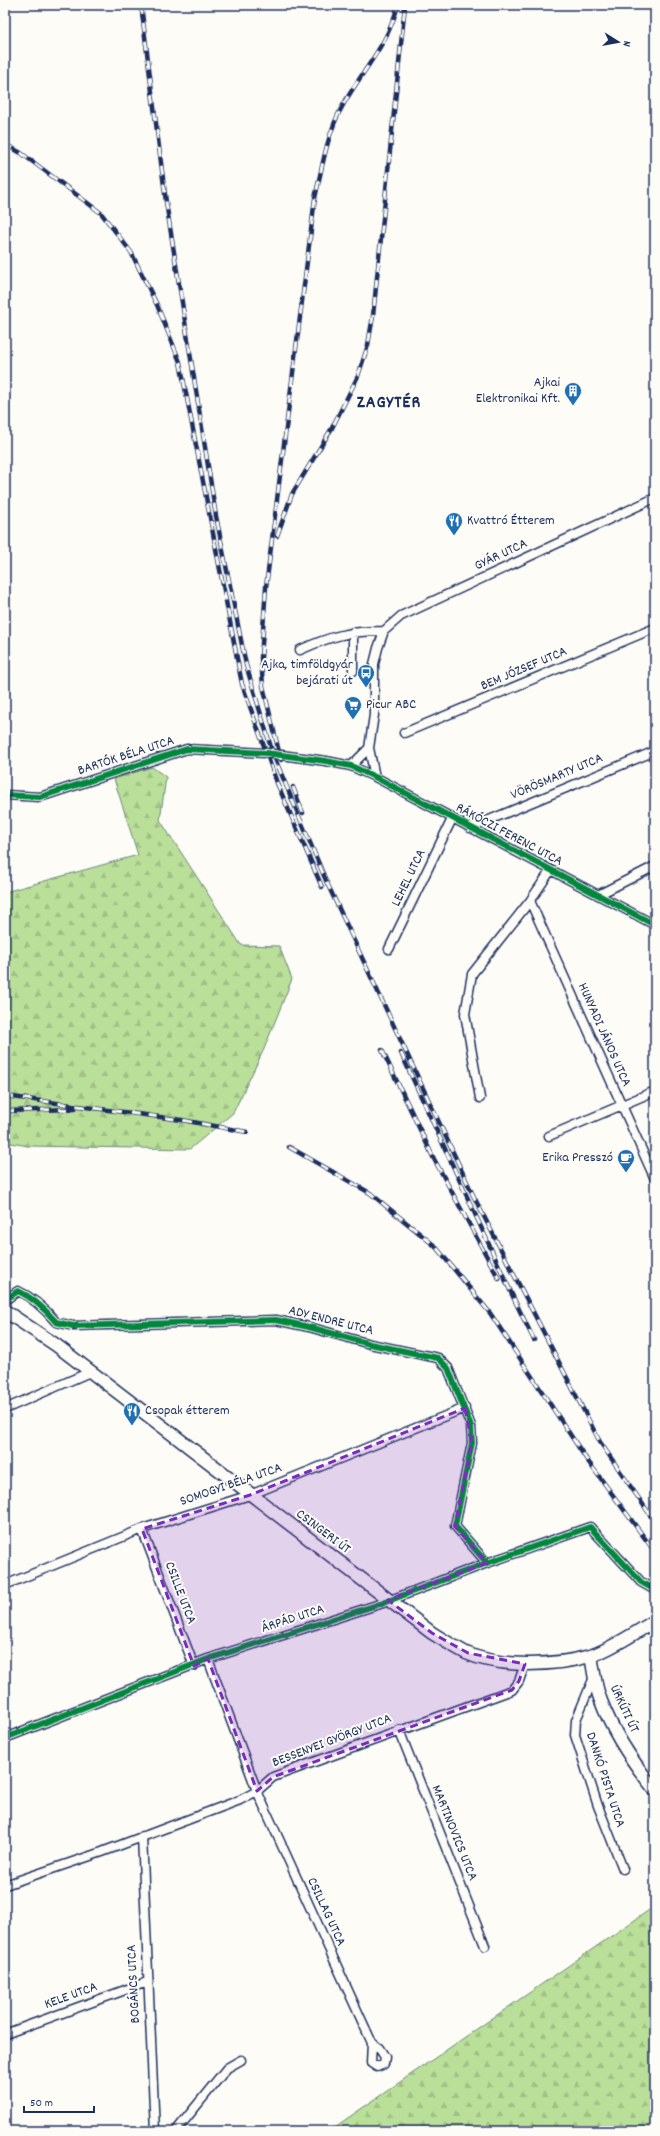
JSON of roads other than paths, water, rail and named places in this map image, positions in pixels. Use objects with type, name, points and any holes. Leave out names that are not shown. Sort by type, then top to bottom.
[{"type":"main road","name":"CSINGERI ÚT","points":[[5,1311],[56,1345],[432,1633],[468,1653],[494,1660],[525,1664],[565,1661],[591,1656],[655,1621]]},
{"type":"main road","name":"ÚRKÚTI ÚT","points":[[591,1656],[600,1700],[613,1728],[644,1776],[655,1790]]},
{"type":"street","name":"GYÁR UTCA","points":[[374,777],[369,748],[374,715],[374,664],[384,632],[401,616],[655,498]]},
{"type":"street","name":"BEM JÓZSEF UTCA","points":[[404,733],[655,628]]},
{"type":"street","points":[[300,650],[329,637],[353,632],[384,632]]},
{"type":"street","points":[[353,632],[353,671]]},
{"type":"street","points":[[351,766],[369,748]]},
{"type":"street","name":"BARTÓK BÉLA UTCA","points":[[5,794],[40,797],[187,749],[279,754],[351,766]]},
{"type":"street","name":"VÖRÖSMARTY UTCA","points":[[470,828],[655,751]]},
{"type":"street","name":"RÁKÓCZI FERENC UTCA","points":[[351,766],[655,925]]},
{"type":"street","name":"LEHEL UTCA","points":[[388,949],[452,819]]},
{"type":"street","points":[[598,895],[655,866]]},
{"type":"street","points":[[480,1098],[465,1014],[472,974],[530,901],[551,870]]},
{"type":"street","name":"HUNYADI JÁNOS UTCA","points":[[530,901],[655,1179]]},
{"type":"street","points":[[549,1136],[655,1091]]},
{"type":"street","name":"ADY ENDRE UTCA","points":[[5,1300],[18,1291],[28,1295],[42,1306],[56,1322],[73,1326],[276,1320],[309,1327],[370,1344],[438,1358],[448,1368],[471,1426],[472,1443],[455,1526],[487,1563]]},
{"type":"street","points":[[5,1409],[90,1372]]},
{"type":"street","name":"SOMOGYI BÉLA UTCA","points":[[5,1585],[142,1529],[250,1495],[465,1408]]},
{"type":"street","name":"ÁRPÁD UTCA","points":[[5,1738],[194,1666],[208,1659],[388,1600],[590,1527],[640,1582],[655,1590]]},
{"type":"street","name":"CSILLE UTCA","points":[[142,1529],[194,1666]]},
{"type":"street","points":[[208,1659],[257,1791]]},
{"type":"street","name":"BESSENYEI GYÖRGY UTCA","points":[[5,1885],[240,1800],[257,1791],[273,1777],[512,1690],[519,1681],[525,1664]]},
{"type":"street","name":"DANKÓ PISTA UTCA","points":[[595,1676],[576,1720],[575,1735],[598,1806],[623,1869]]},
{"type":"street","name":"MARTINOVICS UTCA","points":[[399,1730],[485,1946]]},
{"type":"street","name":"CSILLAG UTCA","points":[[257,1791],[372,2043]]},
{"type":"street","name":"BOGÁNCS UTCA","points":[[142,1836],[147,1982],[155,2131]]},
{"type":"street","name":"KELE UTCA","points":[[5,2034],[147,1982]]},
{"type":"street","points":[[176,2131],[227,2068],[242,2060]]},
{"type":"railway","points":[[141,5],[166,202],[216,516],[246,665],[273,754],[327,883],[474,1197],[600,1442],[655,1522]]},
{"type":"railway","points":[[281,760],[263,686],[261,658],[266,587],[315,198],[332,128],[349,94],[388,33],[398,5]]},
{"type":"railway","points":[[277,536],[292,494],[332,428],[358,376],[368,345],[373,316],[405,5]]},
{"type":"railway","points":[[5,144],[21,153],[101,213],[131,252],[157,305],[180,362],[242,684],[277,783],[322,887]]},
{"type":"railway","points":[[293,787],[303,813]]},
{"type":"railway","points":[[382,1050],[434,1159],[499,1279]]},
{"type":"railway","points":[[401,1053],[534,1340]]},
{"type":"railway","points":[[5,1096],[182,1120],[247,1132]]},
{"type":"railway","points":[[5,1111],[75,1109]]},
{"type":"railway","points":[[289,1147],[370,1193],[435,1246],[490,1313],[587,1460],[655,1552]]},
{"type":"place","name":"Ajkai Elektronikai Kft.","points":[[573,406]]},
{"type":"place","name":"Kvattró Étterem","points":[[454,536]]},
{"type":"place","name":"Ajka, timföldgyár bejárati út","points":[[366,688]]},
{"type":"place","name":"Picur ABC","points":[[353,720]]},
{"type":"place","name":"Erika Presszó","points":[[626,1173]]},
{"type":"place","name":"Csopak étterem","points":[[132,1426]]},
{"type":"district","name":"ZAGYTÉR","points":[[389,403]]}]
